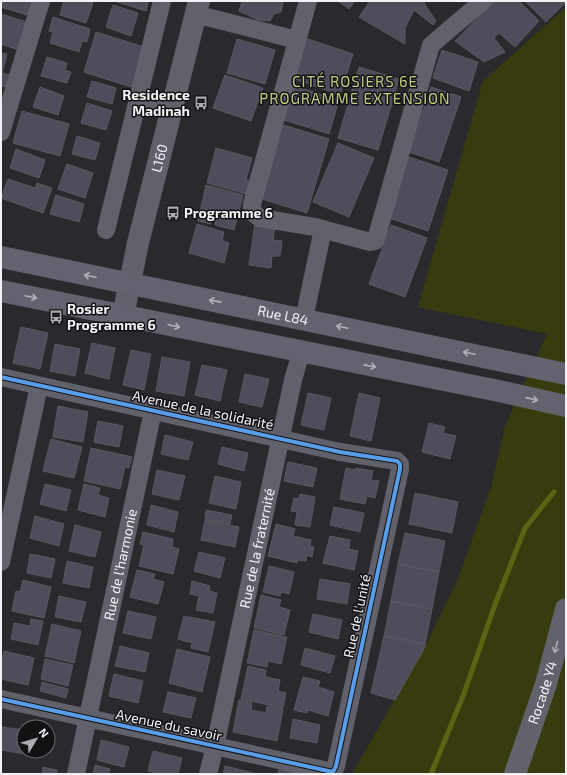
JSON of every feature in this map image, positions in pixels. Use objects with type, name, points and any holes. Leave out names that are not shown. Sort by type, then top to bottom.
[{"type":"highway","name":"Rocade Y4","points":[[515,774],[546,684],[566,609]]},
{"type":"main road","name":"Rue L84","points":[[1,257],[566,374]]},
{"type":"main road","points":[[1,291],[499,391],[566,406]]},
{"type":"street","points":[[1,132],[41,1]]},
{"type":"street","points":[[106,230],[162,1]]},
{"type":"street","points":[[308,1],[252,204],[252,212],[260,218],[323,229],[370,242],[375,241],[377,236],[431,44],[483,1]]},
{"type":"street","points":[[197,7],[297,40]]},
{"type":"street","name":"L160","points":[[122,316],[128,284],[171,106],[197,7]]},
{"type":"street","points":[[138,97],[171,106]]},
{"type":"street","points":[[304,319],[323,229]]},
{"type":"street","name":"Rue de la fraternité","points":[[208,774],[293,380],[301,352]]},
{"type":"street","name":"Avenue de la solidarité","points":[[1,377],[340,452],[397,461],[400,464]]},
{"type":"street","points":[[1,562],[39,386]]},
{"type":"street","name":"Rue de l'harmonie","points":[[76,774],[153,411]]},
{"type":"street","name":"Rue de l'unité","points":[[333,772],[336,766],[399,476],[400,464]]},
{"type":"street","name":"Avenue du savoir","points":[[1,699],[333,772]]},
{"type":"green space","points":[[566,7],[566,771],[565,774],[352,774],[425,647],[458,579],[491,487],[505,426],[547,334],[418,307],[483,81]]},
{"type":"building","points":[[1,1],[31,1],[27,15],[1,7]]},
{"type":"building","points":[[64,1],[86,1],[93,3],[86,23],[60,15]]},
{"type":"building","points":[[114,1],[142,1],[148,3],[146,11]]},
{"type":"building","points":[[242,1],[283,1],[281,12],[274,14],[270,21],[258,20],[239,11]]},
{"type":"building","points":[[338,1],[355,1],[349,9]]},
{"type":"building","points":[[370,1],[425,1],[424,3],[436,21],[433,25],[414,10],[405,28],[405,44],[359,17]]},
{"type":"building","points":[[494,1],[519,1],[539,21],[515,47],[499,33],[494,38],[505,52],[484,62],[455,41]]},
{"type":"building","points":[[525,1],[566,1],[566,2],[546,22]]},
{"type":"building","points":[[113,5],[138,13],[131,36],[106,27]]},
{"type":"building","points":[[1,14],[27,22],[19,50],[1,44]]},
{"type":"building","points":[[53,17],[90,29],[87,42],[82,41],[79,52],[50,43],[53,32],[49,31]]},
{"type":"building","points":[[96,32],[144,47],[131,87],[84,72]]},
{"type":"building","points":[[305,38],[353,54],[340,95],[292,78]]},
{"type":"building","points":[[237,39],[275,50],[265,84],[227,73]]},
{"type":"building","points":[[442,50],[478,62],[469,91],[433,78]]},
{"type":"building","points":[[1,53],[7,54],[2,73],[14,76],[10,88],[1,86]]},
{"type":"building","points":[[47,57],[67,63],[65,70],[71,72],[67,83],[41,76]]},
{"type":"building","points":[[359,67],[399,79],[378,150],[338,138]]},
{"type":"building","points":[[225,75],[263,88],[251,121],[213,108]]},
{"type":"building","points":[[92,81],[116,88],[112,104],[87,97]]},
{"type":"building","points":[[294,86],[339,100],[329,134],[284,120]]},
{"type":"building","points":[[40,87],[64,96],[58,115],[33,107]]},
{"type":"building","points":[[431,87],[461,97],[439,162],[409,152]]},
{"type":"building","points":[[87,103],[112,111],[106,130],[81,123]]},
{"type":"building","points":[[22,111],[69,124],[60,156],[13,143]]},
{"type":"building","points":[[284,125],[329,139],[307,213],[262,199]]},
{"type":"building","points":[[77,136],[100,143],[95,160],[72,154]]},
{"type":"building","points":[[338,143],[374,158],[349,217],[313,202]]},
{"type":"building","points":[[216,148],[252,158],[246,180],[254,182],[250,195],[207,183]]},
{"type":"building","points":[[16,149],[45,160],[39,178],[10,168]]},
{"type":"building","points":[[409,157],[448,170],[428,231],[389,218]]},
{"type":"building","points":[[67,164],[93,173],[85,198],[58,189]]},
{"type":"building","points":[[8,179],[35,188],[37,183],[52,188],[43,213],[1,198]]},
{"type":"building","points":[[206,185],[243,195],[234,230],[215,225],[216,222],[211,221],[211,224],[198,221]]},
{"type":"building","points":[[56,195],[84,204],[79,222],[50,214]]},
{"type":"building","points":[[197,224],[224,232],[222,241],[229,243],[224,263],[189,253]]},
{"type":"building","points":[[255,224],[275,227],[273,240],[282,241],[280,256],[272,256],[271,268],[249,265]]},
{"type":"building","points":[[391,225],[427,238],[405,297],[369,284]]},
{"type":"building","points":[[21,327],[48,333],[40,369],[13,363]]},
{"type":"building","points":[[92,343],[115,348],[109,379],[85,373]]},
{"type":"building","points":[[55,344],[80,349],[75,376],[50,371]]},
{"type":"building","points":[[131,350],[151,354],[144,390],[123,385]]},
{"type":"building","points":[[162,357],[190,362],[184,396],[156,391]]},
{"type":"building","points":[[202,365],[227,370],[220,401],[195,395]]},
{"type":"building","points":[[245,374],[269,379],[262,407],[239,402]]},
{"type":"building","points":[[308,393],[331,398],[324,430],[301,425]]},
{"type":"building","points":[[359,393],[380,398],[371,441],[350,436]]},
{"type":"building","points":[[58,406],[88,412],[83,442],[53,437]]},
{"type":"building","points":[[98,421],[123,426],[119,447],[94,442]]},
{"type":"building","points":[[429,423],[445,427],[443,433],[456,436],[450,459],[422,452]]},
{"type":"building","points":[[165,435],[193,442],[188,460],[161,454]]},
{"type":"building","points":[[51,439],[82,447],[74,478],[43,471]]},
{"type":"building","points":[[222,447],[248,453],[244,471],[218,464]]},
{"type":"building","points":[[91,448],[132,457],[129,468],[125,467],[120,489],[84,481]]},
{"type":"building","points":[[288,462],[317,468],[313,487],[284,481]]},
{"type":"building","points":[[346,468],[373,471],[371,480],[379,481],[375,498],[367,496],[365,504],[340,499]]},
{"type":"building","points":[[157,470],[185,476],[179,500],[152,494]]},
{"type":"building","points":[[215,476],[241,482],[236,509],[209,503]]},
{"type":"building","points":[[45,484],[71,490],[66,511],[40,504]]},
{"type":"building","points":[[84,484],[100,488],[98,495],[109,498],[105,517],[78,510]]},
{"type":"building","points":[[415,493],[458,502],[452,533],[409,524]]},
{"type":"building","points":[[300,494],[315,497],[310,527],[295,525],[297,512],[291,511],[294,498],[299,499]]},
{"type":"building","points":[[151,505],[178,512],[174,532],[147,525]]},
{"type":"building","points":[[334,507],[364,513],[360,532],[330,525]]},
{"type":"building","points":[[206,510],[232,515],[230,524],[205,519]]},
{"type":"building","points":[[35,516],[64,524],[59,546],[30,538]]},
{"type":"building","points":[[205,520],[239,527],[235,547],[201,540]]},
{"type":"building","points":[[276,524],[295,529],[293,536],[311,540],[310,546],[314,547],[312,557],[307,555],[306,561],[298,560],[297,563],[268,556]]},
{"type":"building","points":[[75,525],[101,532],[95,557],[69,551]]},
{"type":"building","points":[[143,532],[173,539],[172,547],[179,549],[173,574],[139,566],[144,545],[140,544]]},
{"type":"building","points":[[405,533],[445,541],[439,572],[398,564]]},
{"type":"building","points":[[330,536],[350,540],[349,549],[358,551],[354,570],[323,563]]},
{"type":"building","points":[[199,552],[225,558],[220,578],[194,571]]},
{"type":"building","points":[[30,554],[55,559],[51,578],[27,573]]},
{"type":"building","points":[[67,561],[93,567],[89,588],[63,583]]},
{"type":"building","points":[[398,564],[439,572],[432,609],[391,601]]},
{"type":"building","points":[[269,566],[294,572],[289,594],[281,592],[280,596],[263,592]]},
{"type":"building","points":[[137,570],[155,574],[153,579],[164,582],[158,604],[130,597]]},
{"type":"building","points":[[320,579],[350,584],[347,604],[317,599]]},
{"type":"building","points":[[23,580],[51,587],[44,618],[12,611],[16,591],[20,592]]},
{"type":"building","points":[[192,581],[210,586],[209,591],[217,593],[213,613],[196,610],[199,596],[190,594]]},
{"type":"building","points":[[261,595],[281,600],[279,607],[290,610],[284,635],[254,628]]},
{"type":"building","points":[[59,596],[86,602],[81,622],[55,617]]},
{"type":"building","points":[[391,601],[432,609],[425,644],[384,636]]},
{"type":"building","points":[[128,611],[156,617],[151,639],[123,633]]},
{"type":"building","points":[[313,614],[342,620],[338,639],[309,632]]},
{"type":"building","points":[[184,616],[215,622],[208,652],[191,648],[192,643],[178,639]]},
{"type":"building","points":[[31,619],[43,621],[38,645],[11,639],[14,623],[30,626]]},
{"type":"building","points":[[52,624],[81,631],[74,663],[45,656]]},
{"type":"building","points":[[254,630],[287,637],[281,664],[268,661],[267,667],[247,663]]},
{"type":"building","points":[[384,636],[425,644],[425,647],[395,700],[371,693]]},
{"type":"building","points":[[120,646],[149,653],[145,672],[115,666]]},
{"type":"building","points":[[305,648],[335,656],[330,673],[301,665]]},
{"type":"building","points":[[177,649],[210,657],[202,692],[169,683]]},
{"type":"building","points":[[4,651],[34,658],[28,685],[1,679],[1,664]]},
{"type":"building","points":[[45,659],[73,665],[68,686],[41,679]]},
{"type":"building","points":[[248,666],[266,670],[265,677],[280,680],[278,691],[286,693],[283,708],[241,699]]},
{"type":"building","points":[[114,674],[143,681],[138,703],[109,696]]},
{"type":"building","points":[[303,677],[320,681],[318,687],[334,692],[328,716],[308,710],[307,713],[294,710]]},
{"type":"building","points":[[42,682],[68,689],[66,698],[40,691]]},
{"type":"building","points":[[168,692],[196,698],[191,718],[163,712]]},
{"type":"building","points":[[239,700],[252,703],[251,710],[266,713],[267,706],[283,709],[277,741],[233,732]]},
{"type":"building","points":[[293,719],[320,725],[317,743],[290,738]]},
{"type":"building","points":[[1,727],[16,729],[16,752],[1,750]]},
{"type":"building","points":[[101,740],[129,747],[124,767],[97,760]]},
{"type":"building","points":[[153,751],[182,758],[178,774],[159,774],[148,771]]},
{"type":"building","points":[[95,765],[110,769],[108,774],[93,774]]},
{"type":"building","points":[[225,766],[253,773],[223,774]]},
{"type":"building","points":[[43,767],[57,770],[57,774],[42,774]]},
{"type":"building","points":[[279,769],[300,774],[278,774]]},
{"type":"waterway","points":[[431,774],[463,696],[496,602],[525,528],[554,492]]},
{"type":"cycle path","points":[[1,377],[340,452],[397,461],[400,464],[336,766],[333,772],[1,699]]},
{"type":"place","name":"Residence Madinah","points":[[201,103]]},
{"type":"place","name":"Programme 6","points":[[173,213]]},
{"type":"place","name":"Rosier Programme 6","points":[[56,317]]},
{"type":"district","name":"CITÉ ROSIERS 6E PROGRAMME EXTENSION","points":[[355,90]]}]
